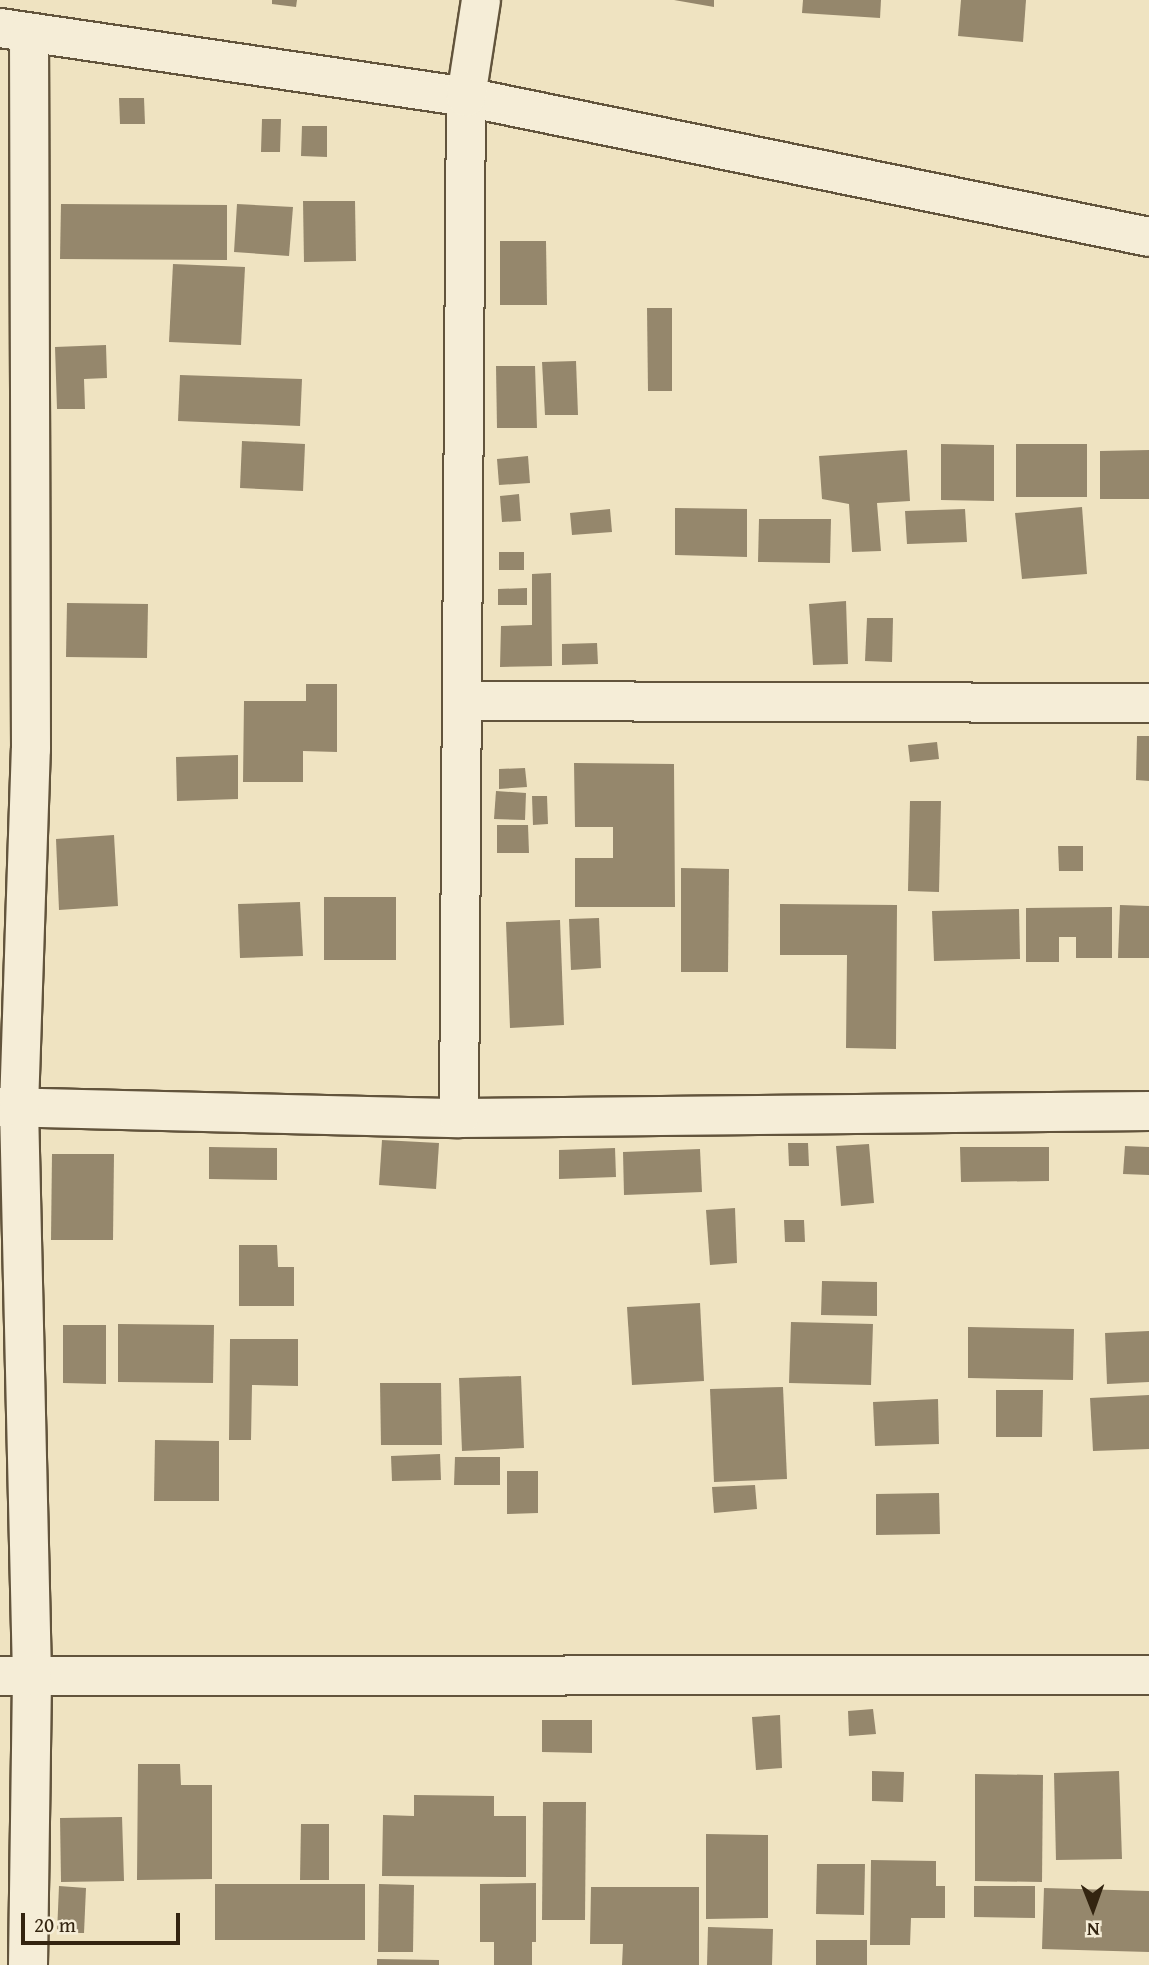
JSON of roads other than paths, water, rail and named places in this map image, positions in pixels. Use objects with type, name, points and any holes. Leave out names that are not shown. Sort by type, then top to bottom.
[{"type":"street","points":[[459,1118],[466,97],[481,0]]},
{"type":"street","points":[[28,1965],[16,1676],[9,1107],[15,749],[15,31],[466,97],[1149,237]]},
{"type":"street","points":[[463,701],[1149,703]]},
{"type":"street","points":[[9,1107],[459,1118],[1149,1111]]},
{"type":"street","points":[[16,1676],[1149,1675]]}]
